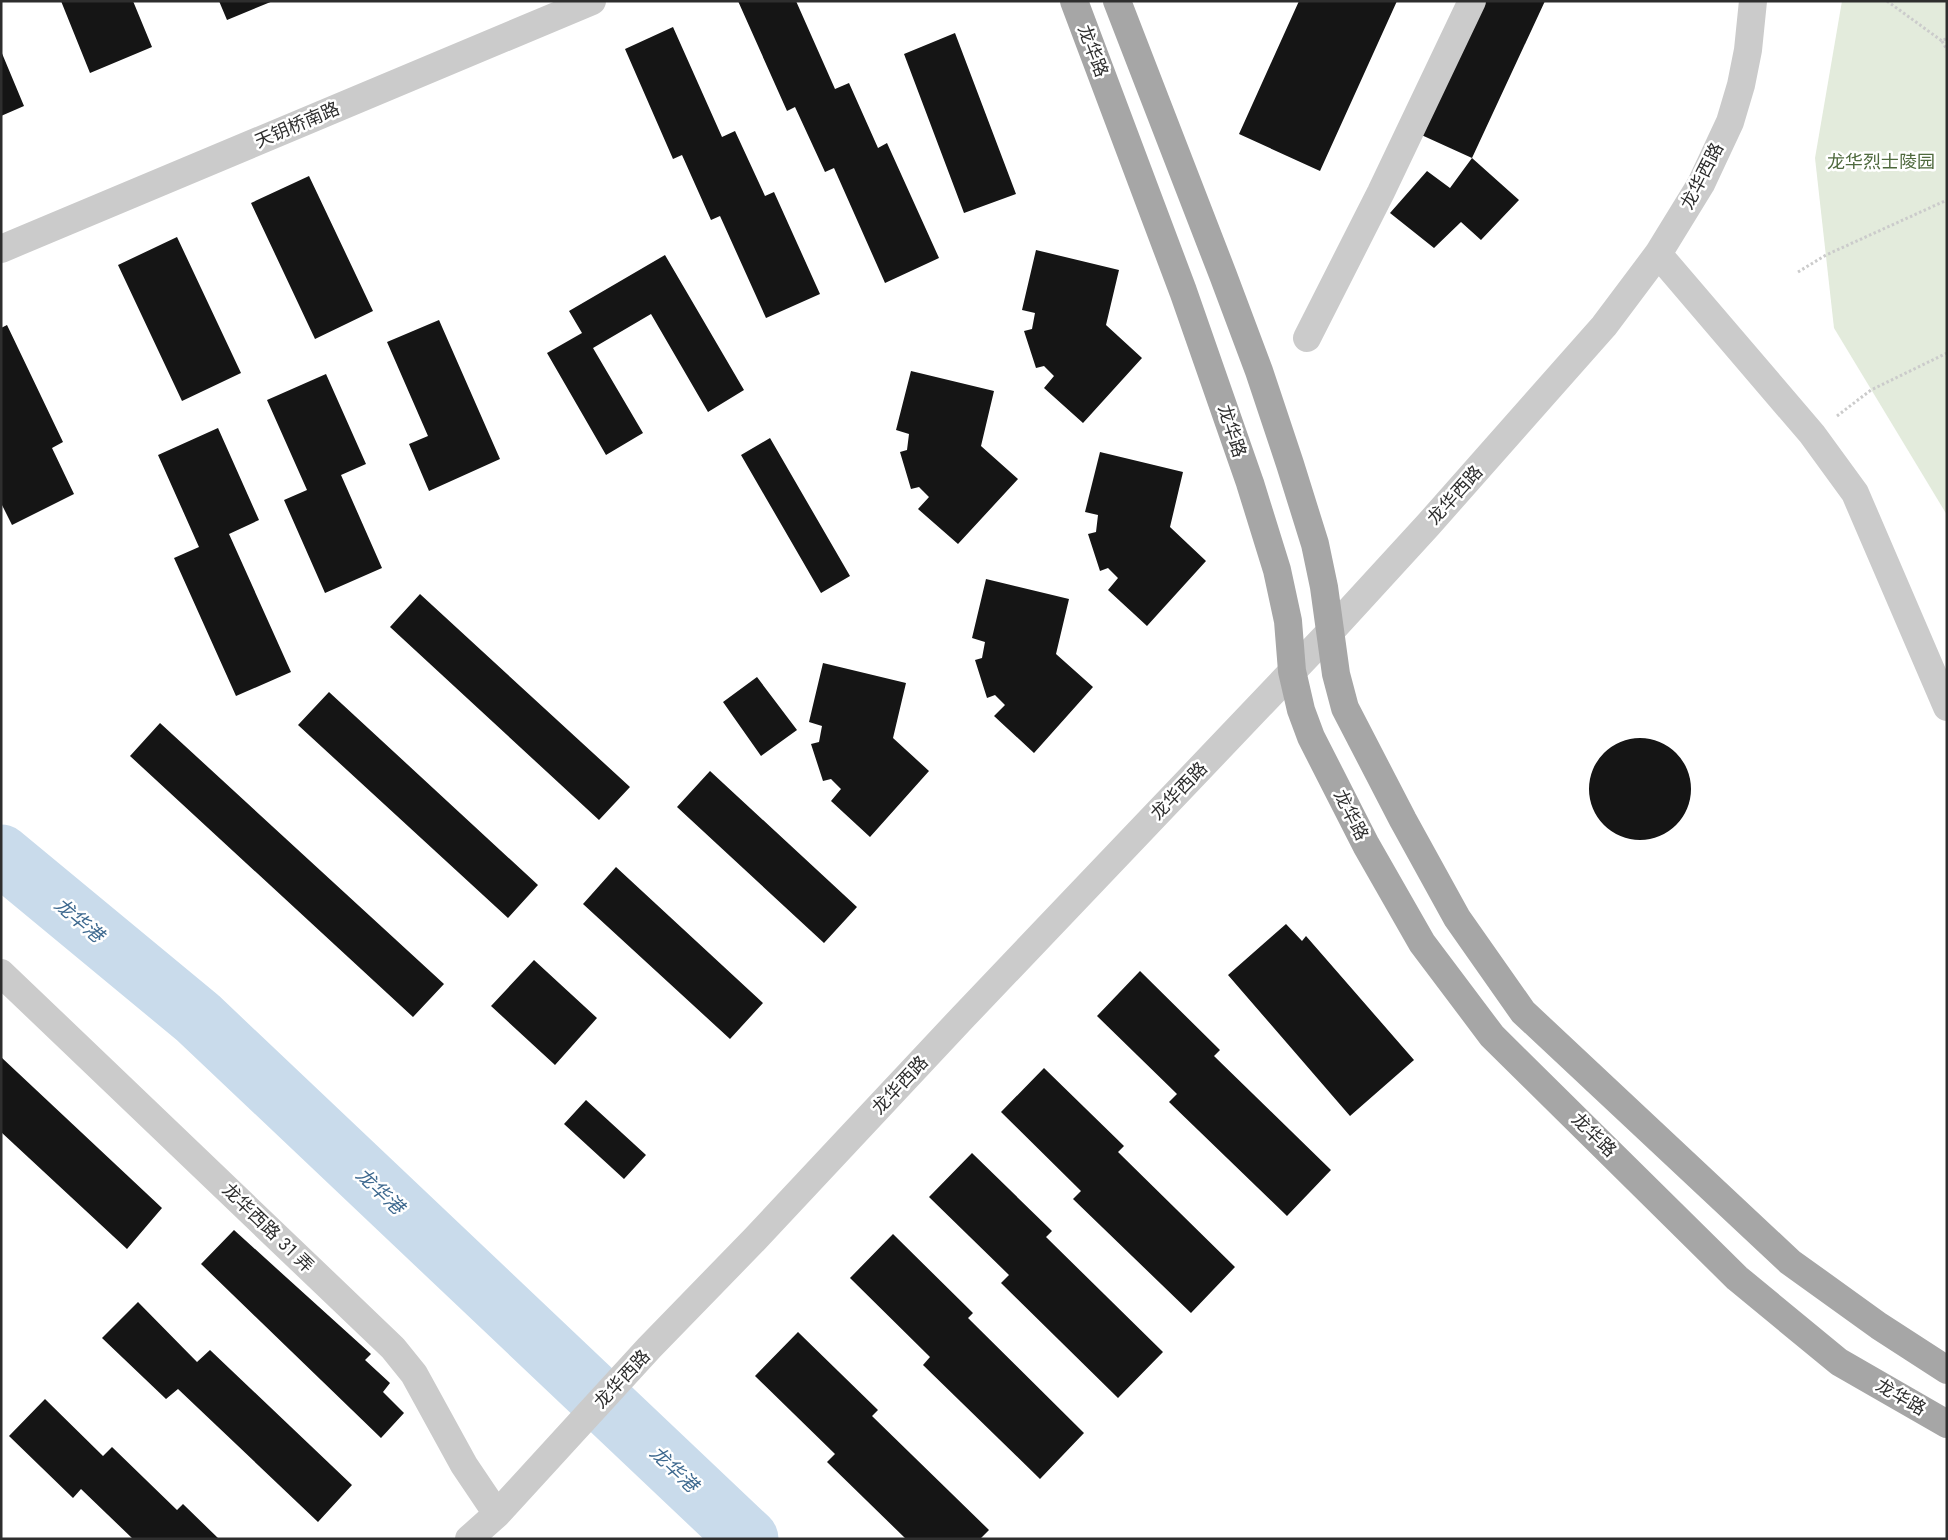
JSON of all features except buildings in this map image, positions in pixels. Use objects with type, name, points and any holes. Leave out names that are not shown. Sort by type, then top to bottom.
[{"type":"main road","name":"龙华路","points":[[1074,1],[1183,290],[1250,482],[1277,570],[1288,621],[1292,671],[1301,710],[1311,737],[1366,844],[1422,943],[1492,1036],[1737,1278],[1838,1362],[1947,1424]]},
{"type":"main road","points":[[1117,1],[1259,371],[1315,544],[1324,587],[1336,674],[1345,708],[1403,820],[1457,918],[1523,1012],[1790,1262],[1879,1326],[1947,1370]]},
{"type":"street","name":"天钥桥南路","points":[[1,249],[592,1]]},
{"type":"street","points":[[1307,338],[1381,192],[1472,1]]},
{"type":"street","name":"龙华西路","points":[[469,1539],[492,1526],[542,1466],[649,1348],[755,1239],[956,1024],[1329,633],[1428,525],[1604,326],[1658,254],[1701,184],[1730,122],[1741,85],[1748,50],[1753,1]]},
{"type":"street","points":[[1658,254],[1812,434],[1855,493],[1947,707]]},
{"type":"street","name":"龙华西路 31 弄","points":[[1,973],[393,1348],[414,1374],[464,1465],[492,1526]]},
{"type":"path","points":[[1887,1],[1942,41],[1947,50]]},
{"type":"path","points":[[1942,41],[1947,38]]},
{"type":"path","points":[[1798,272],[1826,255],[1947,200]]},
{"type":"path","points":[[1812,434],[1872,390],[1947,354]]},
{"type":"green space","name":"龙华烈士陵园","points":[[1842,1],[1947,1],[1947,515],[1834,328],[1815,158]]},
{"type":"waterway","name":"龙华港","points":[[1,855],[198,1018],[748,1539]]}]
